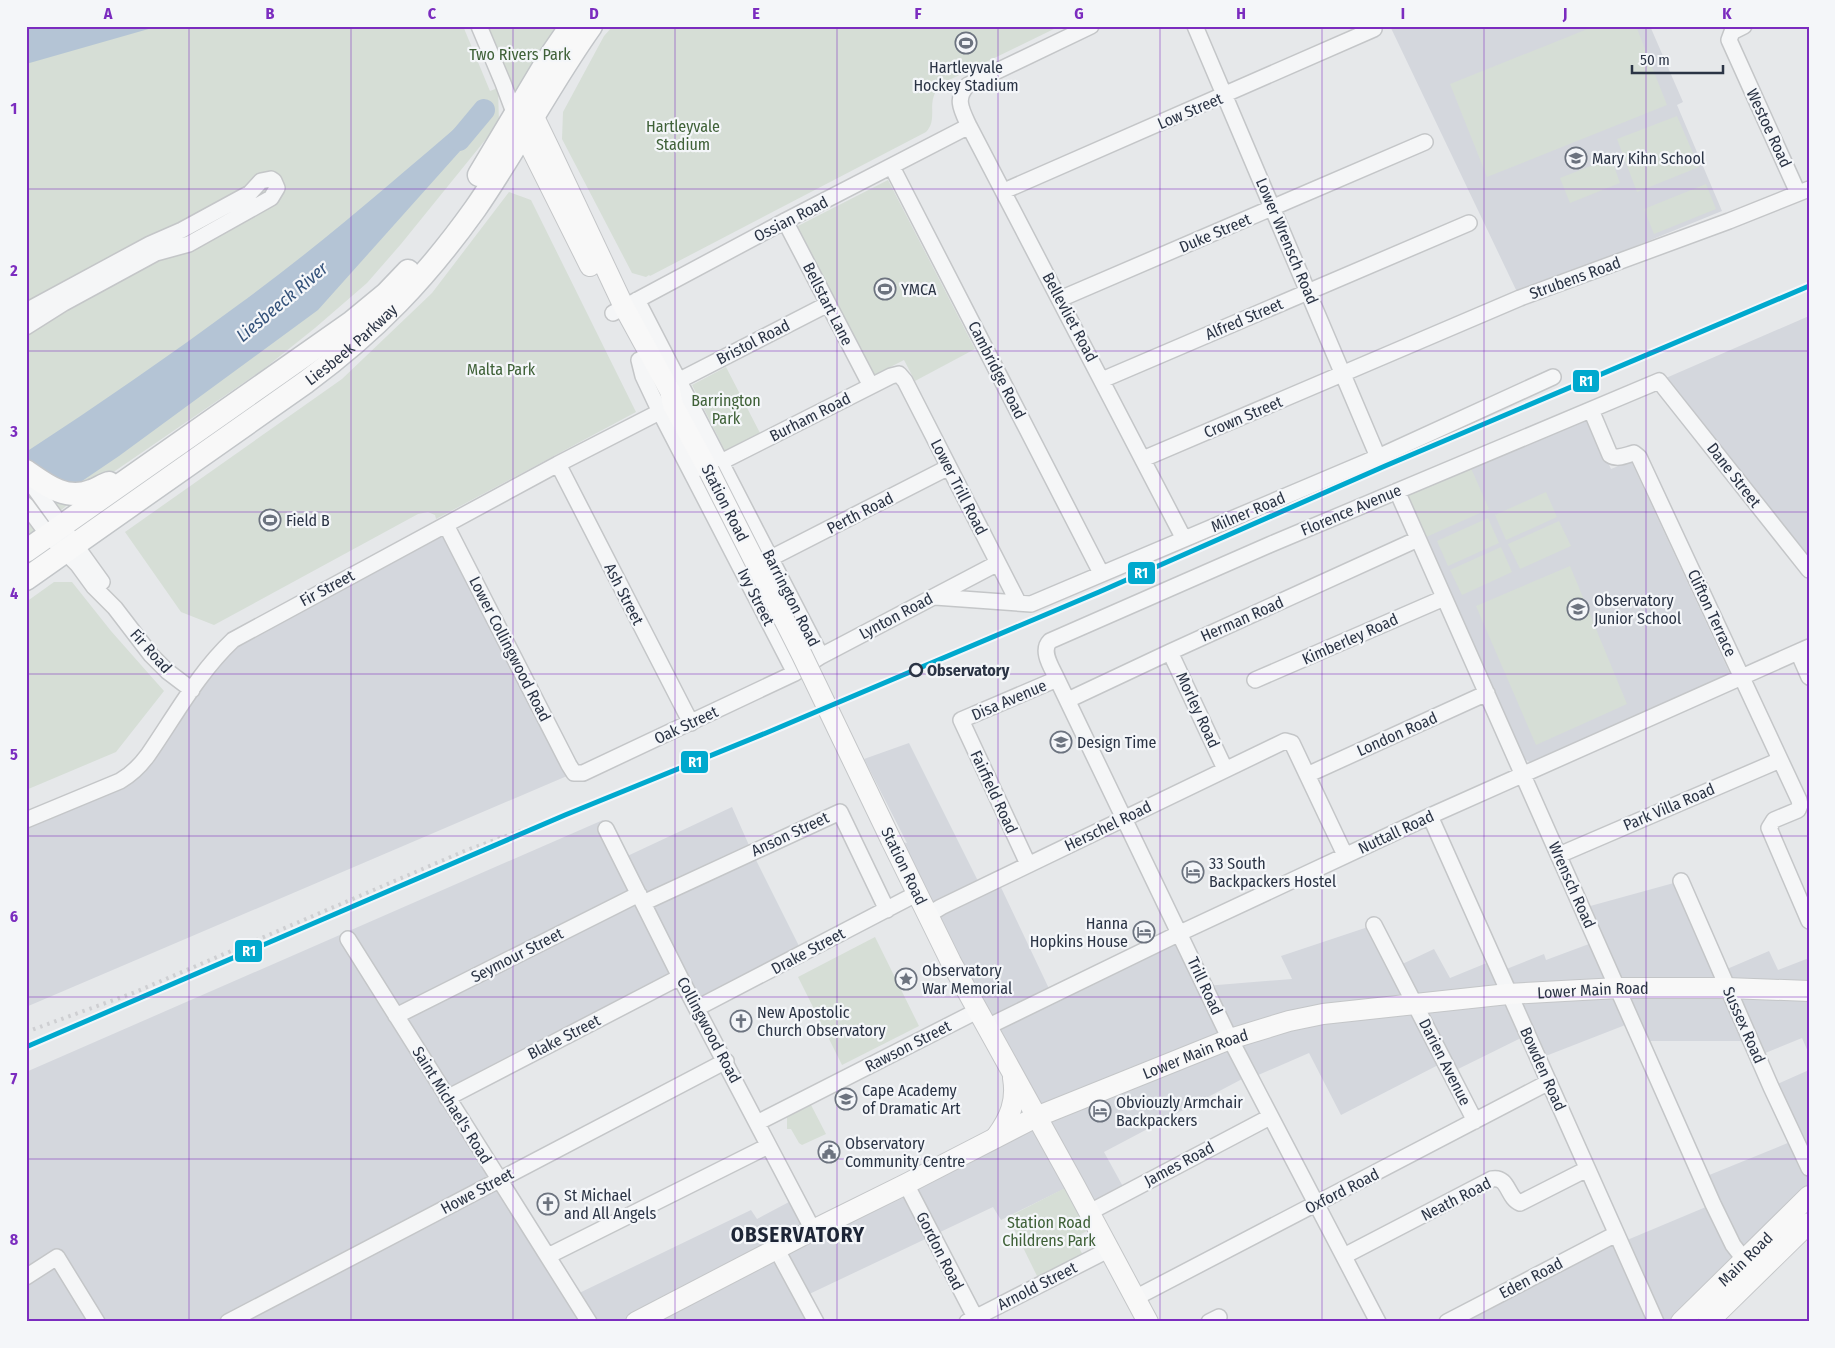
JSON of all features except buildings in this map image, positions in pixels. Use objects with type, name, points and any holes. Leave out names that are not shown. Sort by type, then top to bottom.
[{"type":"main road","name":"Liesbeek Parkway","points":[[26,551],[62,539],[306,382],[372,330],[410,291],[440,256],[475,208],[571,26]]},
{"type":"main road","name":"Liesbeek Parkway","points":[[26,579],[62,539],[139,471],[330,337],[386,294],[442,229],[479,176],[591,26]]},
{"type":"main road","name":"Station Road","points":[[524,116],[670,391],[666,408]]},
{"type":"main road","name":"Station Road","points":[[624,307],[639,360],[663,394],[666,408],[715,467],[802,655],[951,962],[1148,1322]]},
{"type":"main road","points":[[26,472],[52,489],[68,494],[77,494],[92,491],[139,471]]},
{"type":"main road","name":"Lower Main Road","points":[[636,1322],[812,1230],[1036,1117],[1230,1039],[1303,1017],[1508,994],[1618,988],[1728,988],[1809,991]]},
{"type":"main road","points":[[995,1138],[1008,1118],[1013,1106],[1014,1084],[1011,1071]]},
{"type":"main road","name":"Main Road","points":[[1681,1322],[1750,1267],[1797,1225],[1809,1196]]},
{"type":"main road","name":"Main Road","points":[[1708,1322],[1750,1267]]},
{"type":"street","points":[[479,26],[503,83],[524,116]]},
{"type":"street","name":"Bellevliet Road","points":[[1090,26],[968,85],[960,95],[960,102],[970,126],[1184,538]]},
{"type":"street","name":"Lower Wrensch Road","points":[[1196,26],[1378,457]]},
{"type":"street","name":"Westoe Road","points":[[1744,26],[1735,30],[1730,36],[1730,44],[1804,191]]},
{"type":"street","name":"Low Street","points":[[1004,191],[1225,96],[1374,29]]},
{"type":"street","name":"Ossian Road","points":[[624,307],[785,221],[970,126]]},
{"type":"street","name":"Duke Street","points":[[1060,300],[1425,142]]},
{"type":"street","name":"Cambridge Road","points":[[892,167],[1101,573]]},
{"type":"street","points":[[26,312],[150,244],[182,230],[242,198],[250,193],[261,180],[271,178],[274,181],[277,188],[271,198],[189,244],[156,253],[64,303],[26,327]]},
{"type":"street","name":"Strubens Road","points":[[1343,374],[1520,298],[1804,191]]},
{"type":"street","name":"Bellstart Lane","points":[[785,221],[871,386]]},
{"type":"street","name":"Alfred Street","points":[[1102,380],[1469,223]]},
{"type":"street","name":"Bristol Road","points":[[678,381],[828,304]]},
{"type":"street","name":"Barrington Road","points":[[624,307],[678,381],[715,467],[771,558],[821,656]]},
{"type":"street","name":"Burham Road","points":[[715,467],[871,386],[899,374]]},
{"type":"street","name":"Lower Trill Road","points":[[899,374],[905,381],[1018,602]]},
{"type":"street","name":"Crown Street","points":[[1143,459],[1343,374]]},
{"type":"street","name":"Milner Road","points":[[933,597],[1032,604],[1101,573],[1378,457],[1553,377]]},
{"type":"street","name":"Florence Avenue","points":[[1046,645],[1050,641],[1397,491],[1659,382]]},
{"type":"street","name":"Dane Street","points":[[1659,382],[1809,570]]},
{"type":"street","name":"Fir Street","points":[[26,820],[131,775],[141,766],[218,654],[233,640],[558,464],[666,408]]},
{"type":"street","name":"Ivy Street","points":[[666,408],[796,673]]},
{"type":"street","name":"Clifton Terrace","points":[[1591,410],[1610,455],[1614,458],[1634,453],[1638,458],[1800,805],[1798,810],[1774,820],[1769,828],[1809,921]]},
{"type":"street","name":"Ash Street","points":[[558,464],[691,723]]},
{"type":"street","name":"Perth Road","points":[[771,558],[949,467]]},
{"type":"street","points":[[26,472],[62,539]]},
{"type":"street","name":"Wrensch Road","points":[[1397,491],[1713,1204],[1733,1245],[1750,1267]]},
{"type":"street","points":[[26,505],[62,539]]},
{"type":"street","name":"Lower Collingwood Road","points":[[446,525],[574,773]]},
{"type":"street","name":"Fir Road","points":[[62,539],[102,582],[115,608],[150,655],[192,690]]},
{"type":"street","name":"Herman Road","points":[[1068,700],[1418,539]]},
{"type":"street","name":"Lynton Road","points":[[796,673],[821,656],[998,563]]},
{"type":"street","name":"Kimberley Road","points":[[1255,680],[1444,598]]},
{"type":"street","name":"Trill Road","points":[[1046,645],[1045,650],[1057,679],[1230,1039],[1378,1322]]},
{"type":"street","points":[[1803,649],[1809,677]]},
{"type":"street","name":"Nuttall Road","points":[[983,1019],[1180,933],[1430,816],[1803,649]]},
{"type":"street","name":"Morley Road","points":[[1170,652],[1226,769]]},
{"type":"street","name":"Oak Street","points":[[574,773],[583,774],[796,673]]},
{"type":"street","name":"Disa Avenue","points":[[961,720],[1057,679]]},
{"type":"street","name":"London Road","points":[[1307,775],[1487,693]]},
{"type":"street","name":"Fairfield Road","points":[[961,720],[1028,864]]},
{"type":"street","name":"Herschel Road","points":[[928,915],[1028,864],[1281,742],[1289,741],[1292,743],[1307,775]]},
{"type":"street","name":"Park Villa Road","points":[[1559,855],[1780,760]]},
{"type":"street","points":[[1307,775],[1345,855]]},
{"type":"street","name":"Anson Street","points":[[641,899],[840,812],[886,910]]},
{"type":"street","name":"Bowden Road","points":[[1430,816],[1656,1322]]},
{"type":"street","name":"Collingwood Road","points":[[606,829],[680,977],[726,1061],[812,1230]]},
{"type":"street","name":"Sussex Road","points":[[1680,881],[1809,1168]]},
{"type":"street","name":"Drake Street","points":[[697,1008],[918,893]]},
{"type":"street","name":"Seymour Street","points":[[396,1016],[641,899]]},
{"type":"street","name":"Darien Avenue","points":[[1374,925],[1475,1121]]},
{"type":"street","name":"Saint Michael's Road","points":[[348,939],[590,1322]]},
{"type":"street","name":"Blake Street","points":[[447,1098],[680,977]]},
{"type":"street","name":"Rawson Street","points":[[757,1123],[983,1019]]},
{"type":"street","name":"Howe Street","points":[[228,1322],[726,1061]]},
{"type":"street","name":"Oxford Road","points":[[1134,1298],[1548,1082]]},
{"type":"street","name":"James Road","points":[[1088,1213],[1270,1117]]},
{"type":"street","points":[[548,1256],[768,1146]]},
{"type":"street","name":"Neath Road","points":[[1344,1256],[1492,1179],[1502,1180],[1512,1198],[1520,1203],[1587,1169]]},
{"type":"street","name":"Gordon Road","points":[[906,1184],[971,1320]]},
{"type":"street","name":"Eden Road","points":[[1447,1322],[1616,1234]]},
{"type":"street","points":[[776,1250],[816,1322]]},
{"type":"street","name":"Arnold Street","points":[[971,1320],[1108,1250]]},
{"type":"street","points":[[26,1277],[57,1257],[97,1322]]},
{"type":"shaded area","name":"Mary Kihn School","points":[[1390,26],[1650,26],[1683,102],[1677,105],[1722,211],[1518,294]]},
{"type":"shaded area","points":[[1809,316],[1809,570],[1659,381]]},
{"type":"shaded area","name":"Observatory Junior School","points":[[1587,415],[1611,469],[1631,461],[1731,676],[1533,764],[1522,758],[1405,494]]},
{"type":"shaded area","points":[[446,525],[574,773],[26,1007],[26,820],[120,781],[218,654]]},
{"type":"shaded area","points":[[909,743],[981,887],[997,879],[1052,995],[1180,933],[1205,986],[1292,979],[1281,956],[1374,925],[1396,967],[1434,949],[1450,978],[1494,960],[1499,972],[1544,954],[1546,960],[1597,941],[1583,908],[1681,881],[1720,972],[1769,951],[1778,970],[1809,958],[1809,1054],[1802,1038],[1758,1056],[1752,1041],[1642,1041],[1633,1022],[1538,1059],[1527,1035],[1450,1073],[1444,1062],[1341,1115],[1309,1053],[1256,1076],[1244,1078],[1104,1152],[1126,1192],[1096,1209],[1074,1184],[1001,1220],[993,1207],[803,1297],[814,1318],[806,1322],[26,1322],[26,1072],[603,820],[621,859],[732,807],[752,852],[803,954],[697,1008],[681,977],[447,1098],[573,1296],[751,1210],[757,1219],[789,1202],[813,1230],[1036,1117],[891,840],[907,843],[864,759]]},
{"type":"shaded area","points":[[1809,1070],[1809,1223],[1708,1322],[1447,1322],[1616,1234],[1620,1243],[1713,1204],[1702,1178],[1795,1140],[1771,1087]]},
{"type":"green space","points":[[26,26],[463,26],[490,91],[498,88],[499,123],[367,283],[265,368],[77,497],[26,539]]},
{"type":"green space","name":"Two Rivers Park","points":[[479,26],[571,26],[523,101],[503,83]]},
{"type":"green space","name":"Hartleyvale Stadium","points":[[613,26],[1060,26],[940,86],[935,93],[932,120],[926,132],[646,277],[632,273],[562,139],[563,112],[604,36]]},
{"type":"green space","points":[[1595,26],[1636,26],[1667,105],[1487,177],[1450,84]]},
{"type":"green space","points":[[1677,116],[1699,167],[1637,192],[1617,139]]},
{"type":"green space","points":[[1611,158],[1620,183],[1570,203],[1560,178]]},
{"type":"green space","name":"YMCA","points":[[888,180],[975,349],[915,381],[904,360],[871,377],[794,228]]},
{"type":"green space","points":[[1706,184],[1716,209],[1654,234],[1644,209]]},
{"type":"green space","name":"Malta Park","points":[[509,192],[531,200],[636,412],[436,519],[435,515],[428,512],[418,514],[214,625],[181,612],[125,532],[342,379],[432,293]]},
{"type":"green space","name":"Barrington Park","points":[[726,367],[760,433],[725,451],[692,385]]},
{"type":"green space","points":[[1470,466],[1489,509],[1424,538],[1405,494]]},
{"type":"green space","points":[[1546,492],[1557,517],[1506,540],[1495,515]]},
{"type":"green space","points":[[1488,518],[1499,543],[1448,566],[1437,541]]},
{"type":"green space","points":[[1559,521],[1571,546],[1520,569],[1508,544]]},
{"type":"green space","points":[[1501,547],[1512,572],[1462,595],[1450,570]]},
{"type":"green space","points":[[1570,566],[1627,704],[1536,745],[1476,606]]},
{"type":"green space","points":[[54,582],[72,582],[111,631],[164,691],[116,752],[26,790],[26,602]]},
{"type":"green space","points":[[875,937],[919,1026],[842,1065],[798,977]]},
{"type":"green space","points":[[811,1105],[826,1134],[802,1145],[791,1129],[787,1129],[787,1117]]},
{"type":"green space","name":"Station Road Childrens Park","points":[[1065,1188],[1087,1231],[1081,1234],[1086,1244],[1079,1248],[1083,1255],[1038,1278],[1008,1217]]},
{"type":"water","points":[[39,26],[159,26],[26,64],[26,30]]},
{"type":"water","points":[[467,118],[478,118],[478,131],[318,310],[119,456],[26,519],[26,452],[160,362],[268,283],[354,214]]},
{"type":"waterway","name":"Liesbeeck River","points":[[459,140],[484,110]]},
{"type":"railway","points":[[26,1032],[133,993],[467,850],[565,815]]},
{"type":"transit line","name":"R1","points":[[26,1047],[565,815],[766,733],[1099,592],[1385,466],[1809,286]]},
{"type":"place","name":"Hartleyvale Hockey Stadium","points":[[966,43]]},
{"type":"place","name":"Mary Kihn School","points":[[1576,158]]},
{"type":"place","name":"YMCA","points":[[885,289]]},
{"type":"place","name":"Field B","points":[[270,520]]},
{"type":"place","name":"Observatory Junior School","points":[[1578,609]]},
{"type":"place","name":"Observatory","points":[[916,670]]},
{"type":"place","name":"Design Time","points":[[1061,742]]},
{"type":"place","name":"33 South Backpackers Hostel","points":[[1193,872]]},
{"type":"place","name":"Hanna Hopkins House","points":[[1144,932]]},
{"type":"place","name":"Observatory War Memorial","points":[[906,979]]},
{"type":"place","name":"New Apostolic Church Observatory","points":[[741,1021]]},
{"type":"place","name":"Cape Academy of Dramatic Art","points":[[846,1099]]},
{"type":"place","name":"Obviouzly Armchair Backpackers","points":[[1100,1111]]},
{"type":"place","name":"Observatory Community Centre","points":[[829,1152]]},
{"type":"place","name":"St Michael and All Angels","points":[[548,1204]]},
{"type":"district","name":"OBSERVATORY","points":[[798,1235]]}]
